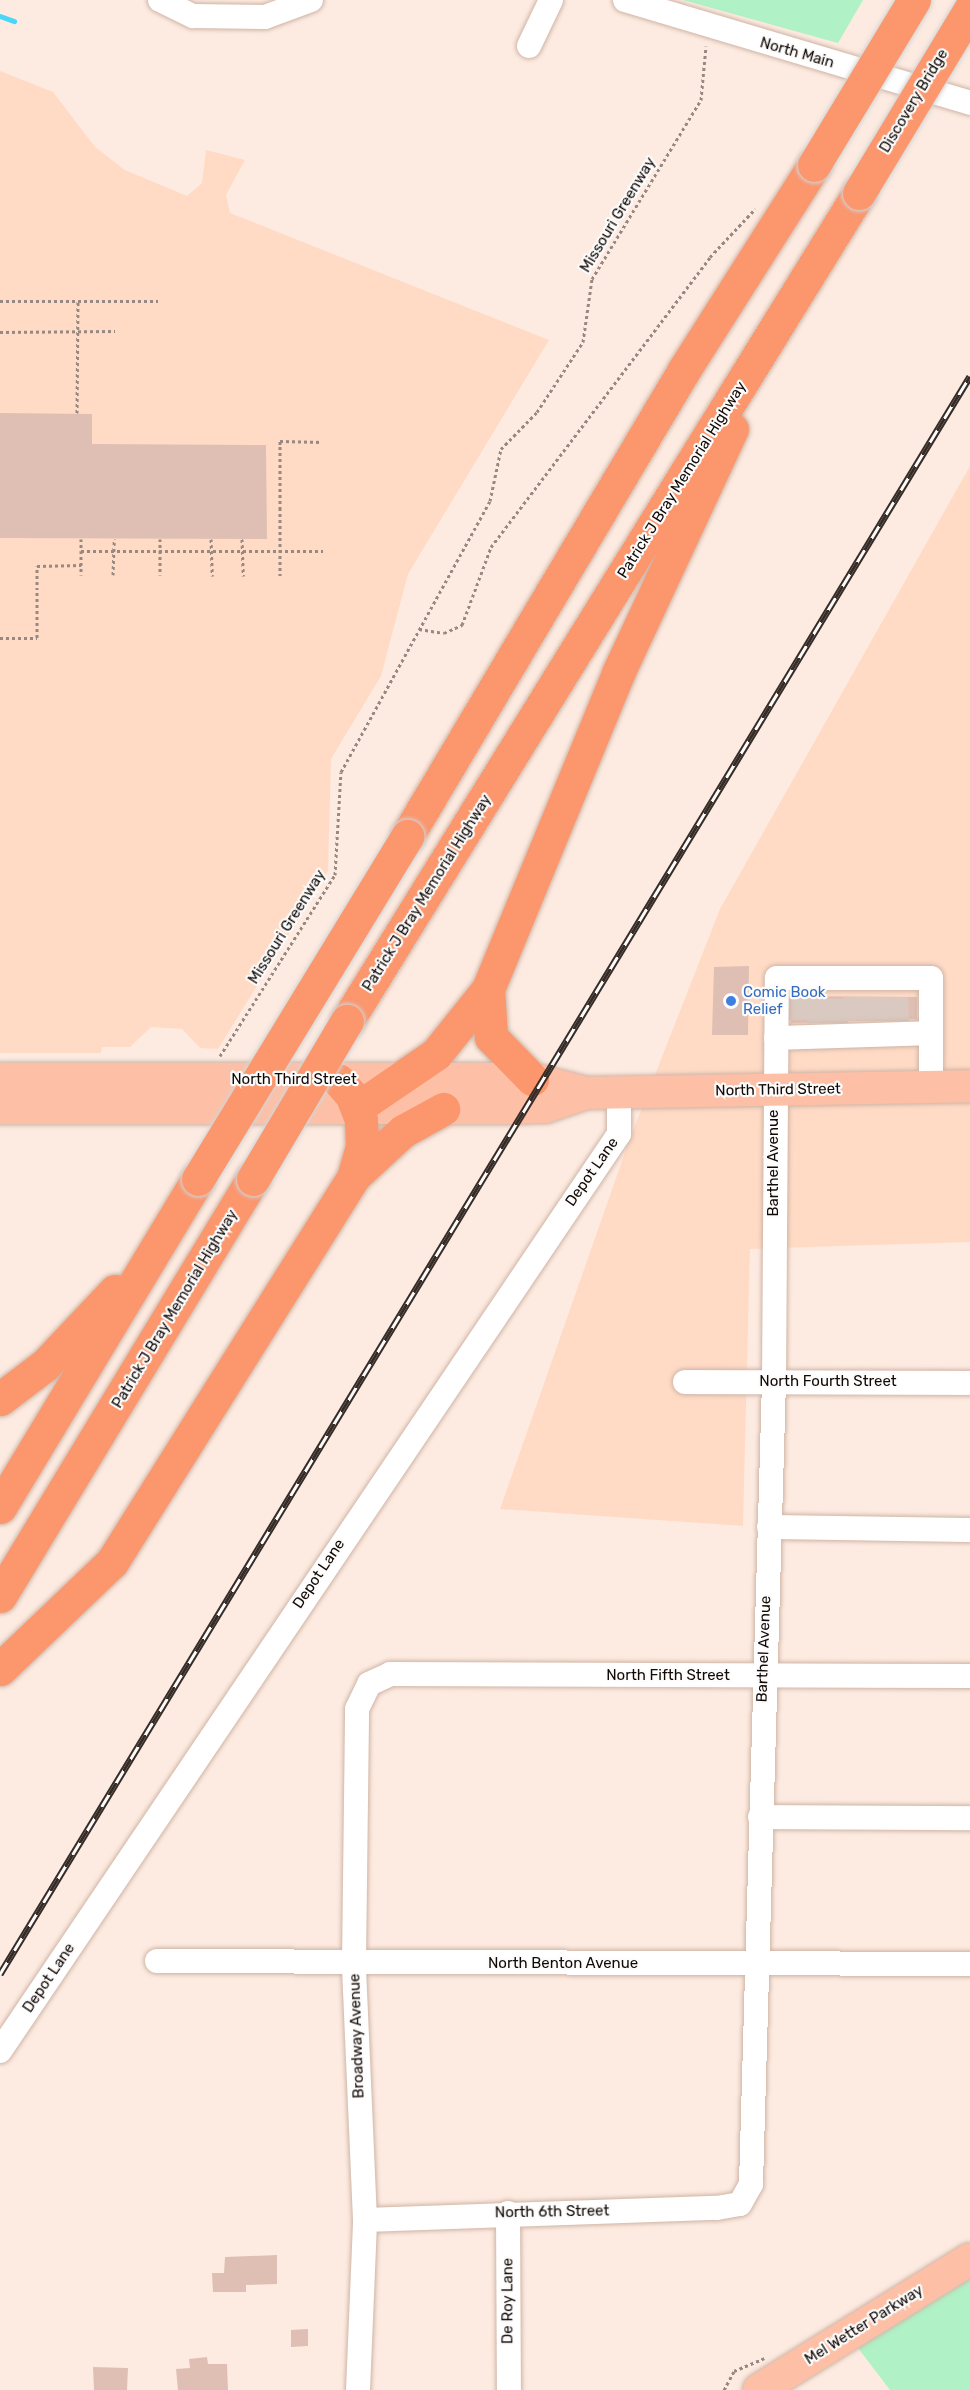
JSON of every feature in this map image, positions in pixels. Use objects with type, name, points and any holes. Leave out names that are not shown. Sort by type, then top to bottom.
[{"type":"highway","points":[[0,1507],[407,836],[684,370],[814,165],[914,0]]},
{"type":"highway","name":"Discovery Bridge","points":[[859,193],[970,9]]},
{"type":"highway","name":"Patrick J Bray Memorial Highway","points":[[0,1596],[347,1021],[859,193]]},
{"type":"highway","points":[[357,1107],[400,1080],[449,1040],[488,989],[619,670],[703,499],[765,346]]},
{"type":"highway","points":[[488,989],[491,1037],[532,1079]]},
{"type":"highway","points":[[0,1669],[112,1562],[352,1178],[362,1147],[357,1107],[338,1080]]},
{"type":"highway","points":[[352,1178],[403,1131],[442,1109]]},
{"type":"highway","points":[[0,1399],[45,1365],[158,1246]]},
{"type":"main road","name":"North Third Street","points":[[0,1079],[532,1079],[586,1093],[970,1086]]},
{"type":"main road","name":"North Third Street","points":[[0,1108],[357,1107],[442,1109],[545,1107],[586,1093]]},
{"type":"main road","name":"Mel Wetter Parkway","points":[[759,2390],[970,2259]]},
{"type":"main road","name":"Mel Wetter Parkway","points":[[790,2390],[970,2278]]},
{"type":"street","points":[[160,0],[192,16],[257,16],[311,0]]},
{"type":"street","points":[[529,46],[551,0]]},
{"type":"street","name":"North Main","points":[[625,0],[970,104]]},
{"type":"street","name":"Barthel Avenue","points":[[740,2204],[752,2184],[762,1964],[760,1817],[774,1381],[774,1090],[842,1030],[777,978],[847,987],[931,978],[931,1033]]},
{"type":"street","points":[[842,1030],[931,1033],[931,1086]]},
{"type":"street","name":"Depot Lane","points":[[0,2051],[619,1134],[619,1093]]},
{"type":"street","name":"North Fourth Street","points":[[685,1382],[970,1383]]},
{"type":"street","points":[[769,1527],[970,1530]]},
{"type":"street","name":"North Fifth Street","points":[[369,1684],[390,1674],[970,1676]]},
{"type":"street","name":"Broadway Avenue","points":[[358,2390],[365,2220],[354,1963],[357,1709],[369,1684]]},
{"type":"street","points":[[760,1817],[970,1818]]},
{"type":"street","name":"North Benton Avenue","points":[[157,1961],[970,1964]]},
{"type":"street","name":"North 6th Street","points":[[365,2220],[740,2204]]},
{"type":"street","name":"De Roy Lane","points":[[508,2213],[509,2390]]},
{"type":"path","name":"Missouri Greenway","points":[[214,1065],[335,875],[341,772],[490,501],[501,449],[537,412],[570,365],[586,334],[592,279],[701,100],[707,26]]},
{"type":"path","points":[[419,629],[444,633],[462,625],[491,548],[710,257],[761,203]]},
{"type":"path","points":[[0,301],[158,302]]},
{"type":"path","points":[[77,414],[78,301]]},
{"type":"path","points":[[0,332],[115,331]]},
{"type":"path","points":[[280,576],[280,441],[322,442]]},
{"type":"path","points":[[114,538],[114,575]]},
{"type":"path","points":[[81,539],[81,575]]},
{"type":"path","points":[[160,539],[160,575]]},
{"type":"path","points":[[211,539],[212,576]]},
{"type":"path","points":[[242,539],[243,576]]},
{"type":"path","points":[[81,551],[323,551]]},
{"type":"path","points":[[0,638],[37,638],[37,566],[81,566]]},
{"type":"shaded area","points":[[0,71],[53,92],[95,147],[125,170],[187,196],[202,183],[206,150],[245,160],[226,195],[230,213],[549,340],[408,574],[381,676],[331,759],[328,871],[218,1049],[200,1048],[182,1029],[151,1027],[130,1047],[102,1047],[101,1053],[0,1053]]},
{"type":"shaded area","points":[[970,466],[970,1242],[750,1249],[743,1526],[500,1509],[629,1141],[720,909]]},
{"type":"green space","points":[[683,0],[863,0],[838,43]]},
{"type":"green space","points":[[970,2279],[970,2390],[890,2390],[858,2348]]},
{"type":"building","points":[[0,413],[92,414],[92,444],[266,445],[267,539],[0,538]]},
{"type":"building","name":"Comic Book Relief","points":[[749,966],[748,1035],[712,1035],[714,967]]},
{"type":"building","points":[[791,996],[917,997],[917,1019],[791,1023]]},
{"type":"building","points":[[277,2255],[277,2284],[246,2285],[246,2292],[213,2292],[212,2273],[224,2273],[225,2257]]},
{"type":"building","points":[[308,2329],[308,2346],[291,2347],[291,2330]]},
{"type":"building","points":[[207,2357],[208,2364],[227,2364],[228,2390],[178,2390],[176,2369],[190,2368],[189,2359]]},
{"type":"building","points":[[93,2367],[128,2368],[127,2390],[94,2390]]},
{"type":"waterway","points":[[0,16],[14,21]]},
{"type":"tunnel","points":[[799,996],[799,1023]]},
{"type":"tunnel","points":[[819,996],[819,1023]]},
{"type":"tunnel","points":[[836,996],[836,1023]]},
{"type":"tunnel","points":[[855,997],[856,1023]]},
{"type":"tunnel","points":[[878,997],[878,1023]]},
{"type":"tunnel","points":[[896,997],[897,1023]]},
{"type":"railway","points":[[0,1974],[970,376]]},
{"type":"place","name":"Comic Book Relief","points":[[731,1001]]}]
